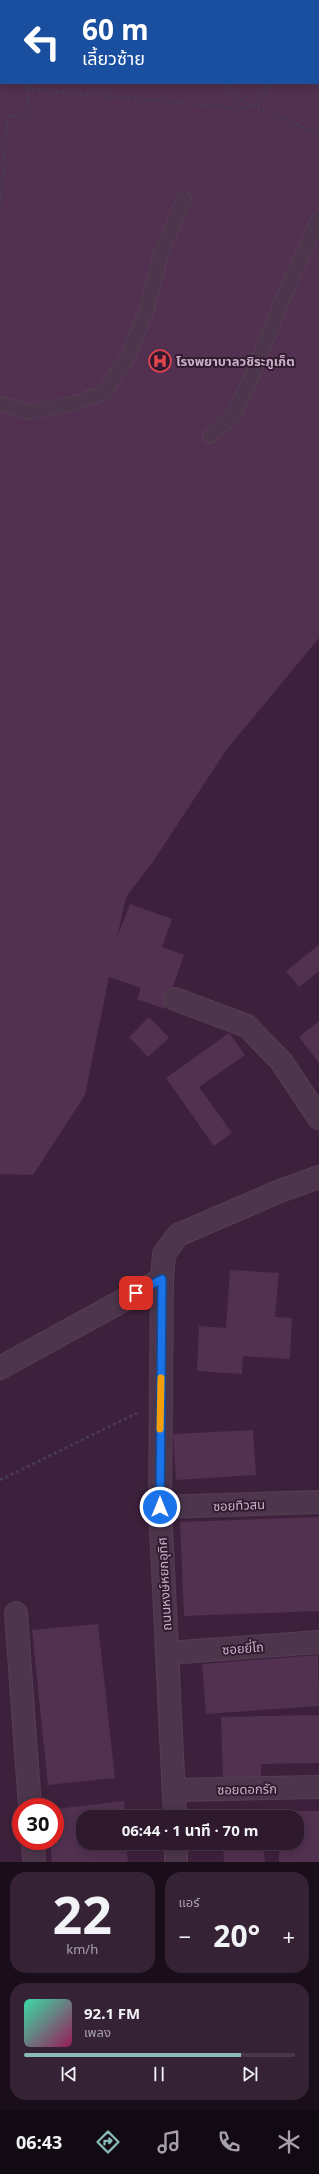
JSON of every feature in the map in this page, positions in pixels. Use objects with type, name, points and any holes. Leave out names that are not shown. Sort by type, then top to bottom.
[{"type":"street","points":[[175,999],[247,1026],[281,1062],[319,1118]]},
{"type":"street","name":"ถนนหงษ์หยกอุทิศ","points":[[175,1810],[160,1507],[162,1279],[164,1254],[178,1235],[280,1191],[319,1177]]},
{"type":"street","points":[[0,1368],[162,1279]]},
{"type":"street","name":"ซอยทิวสน","points":[[160,1507],[319,1502]]},
{"type":"street","points":[[16,1613],[29,1798]]},
{"type":"street","name":"ซอยยี่โถ","points":[[168,1653],[319,1642]]},
{"type":"street","name":"ซอยดอกรัก","points":[[174,1790],[319,1787]]},
{"type":"street","points":[[33,1850],[34,1862]]},
{"type":"street","points":[[176,1850],[176,1862]]},
{"type":"lane","points":[[0,404],[28,412],[72,404],[104,393],[128,356],[147,309],[161,254],[184,199]]},
{"type":"lane","points":[[210,436],[233,416],[250,381],[319,218]]},
{"type":"path","points":[[0,207],[8,116],[26,115],[31,84]]},
{"type":"path","points":[[226,84],[234,97],[258,106],[319,134]]},
{"type":"path","points":[[258,106],[269,84]]},
{"type":"path","points":[[29,89],[238,108],[258,106]]},
{"type":"path","points":[[0,1480],[161,1401]]},
{"type":"building","name":"โรงพยาบาลวชิระภูเก็ต","points":[[0,84],[319,84],[319,638],[227,749],[152,863],[126,897],[117,938],[130,904],[172,919],[162,947],[184,955],[165,1009],[137,999],[141,988],[109,977],[85,1095],[33,1175],[0,1174]]},
{"type":"building","points":[[319,945],[319,971],[299,987],[286,971]]},
{"type":"building","points":[[149,1017],[169,1038],[148,1057],[129,1037]]},
{"type":"building","points":[[319,1021],[319,1063],[299,1037]]},
{"type":"building","points":[[229,1033],[245,1055],[199,1087],[232,1133],[214,1146],[166,1078]]},
{"type":"building","points":[[230,1270],[279,1273],[275,1317],[292,1318],[290,1359],[243,1356],[242,1374],[197,1371],[199,1326],[226,1328]]},
{"type":"building","points":[[253,1430],[256,1475],[176,1480],[173,1434]]},
{"type":"building","points":[[319,1517],[319,1611],[184,1616],[180,1522]]},
{"type":"building","points":[[98,1624],[115,1778],[48,1785],[32,1630]]},
{"type":"building","points":[[318,1655],[319,1706],[206,1714],[202,1664]]},
{"type":"building","points":[[319,1715],[319,1763],[261,1764],[261,1778],[223,1779],[221,1717]]},
{"type":"building","points":[[124,1801],[125,1810],[76,1810],[76,1850],[127,1850],[128,1862],[52,1862],[51,1850],[64,1850],[64,1808]]},
{"type":"building","points":[[304,1811],[319,1811],[319,1862],[279,1862],[279,1850],[304,1850]]},
{"type":"building","points":[[223,1850],[264,1850],[265,1862],[224,1862]]},
{"type":"slow traffic","points":[[160,1429],[161,1378]]},
{"type":"place","name":"โรงพยาบาลวชิระภูเก็ต","points":[[160,361]]},
{"type":"route","points":[[136,1293],[162,1279],[160,1507]]}]
